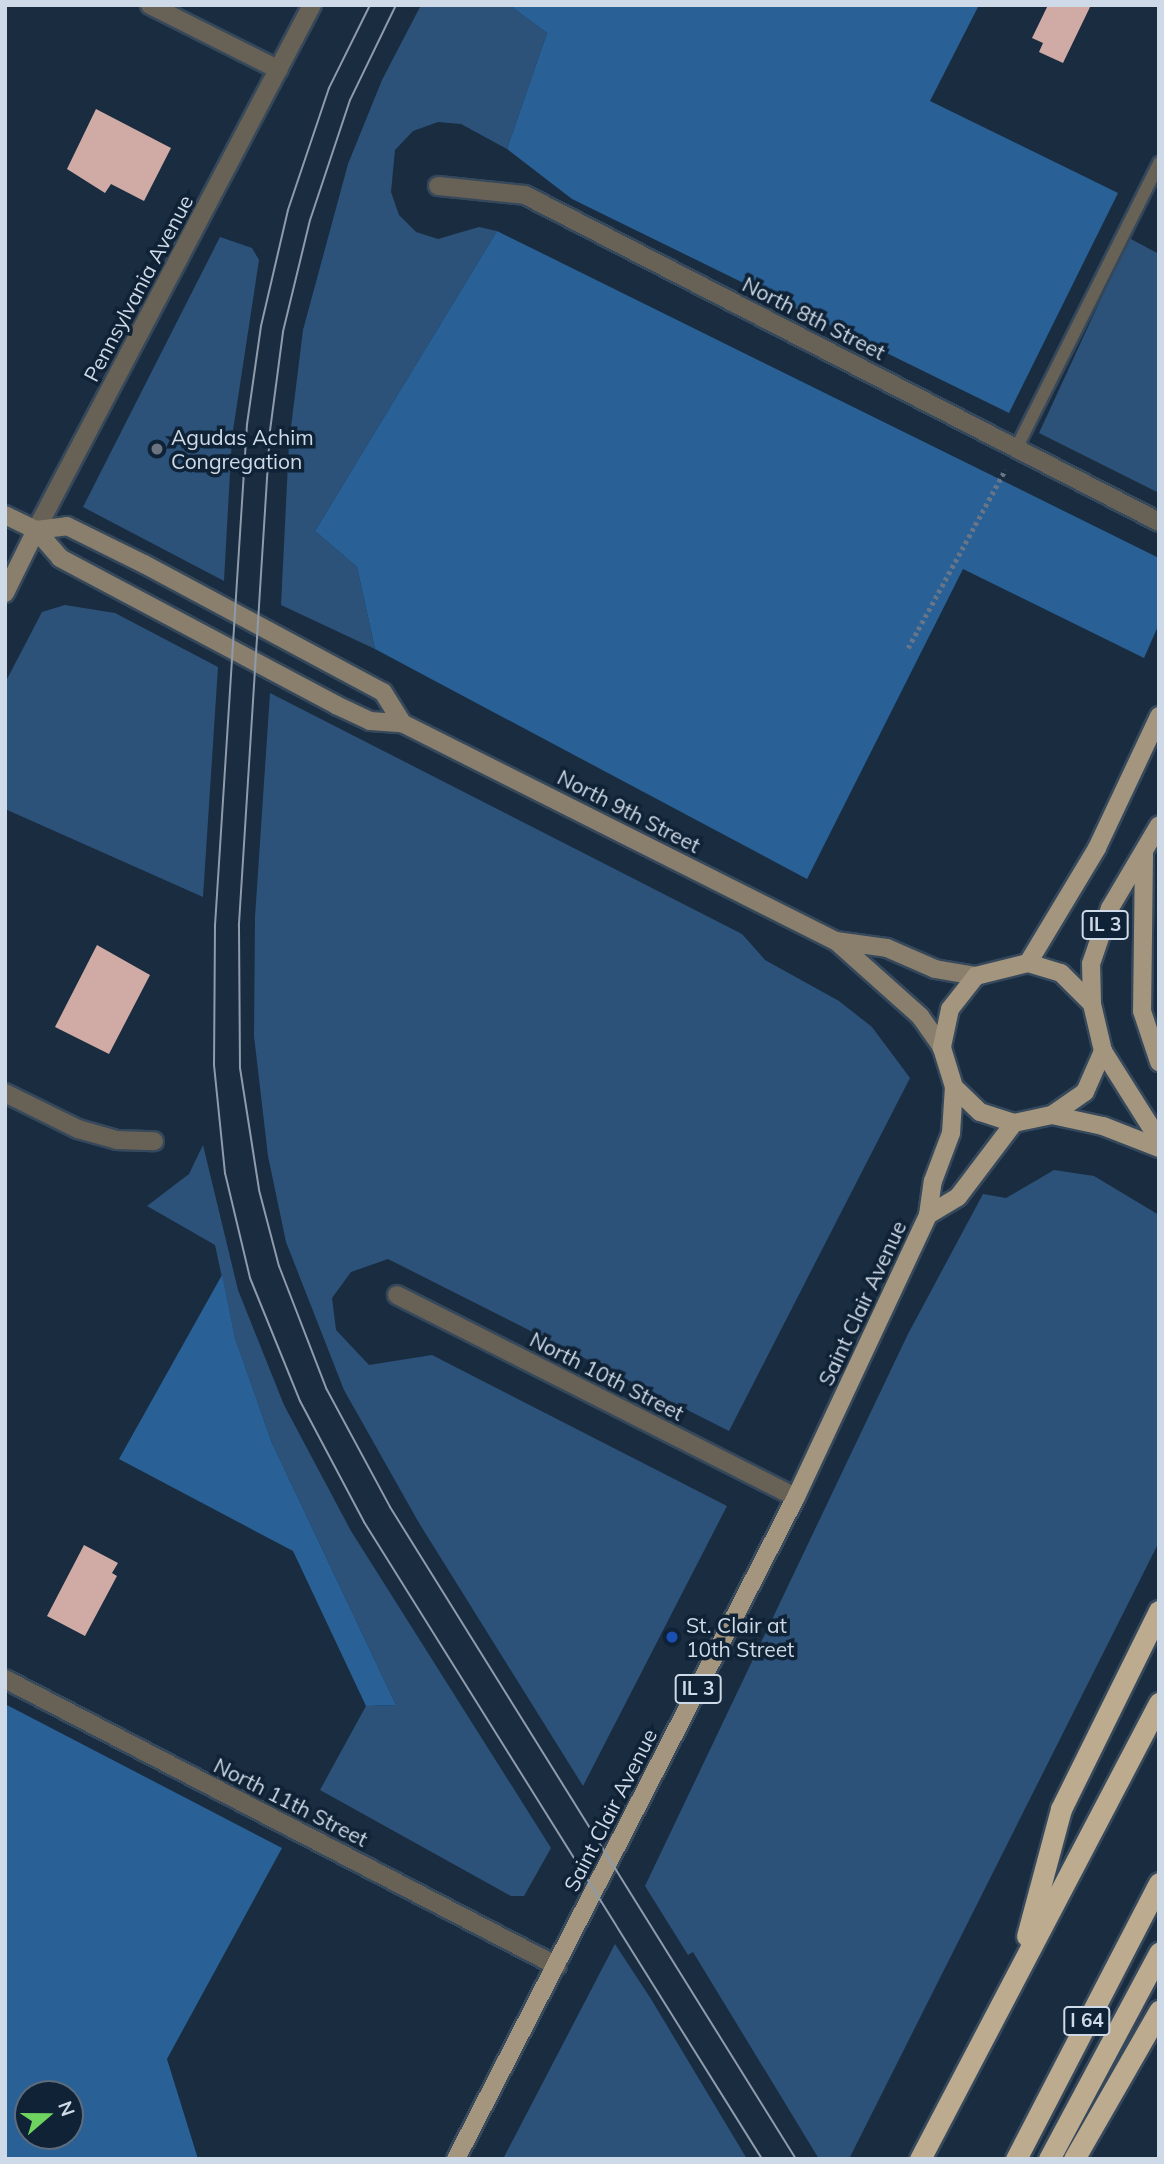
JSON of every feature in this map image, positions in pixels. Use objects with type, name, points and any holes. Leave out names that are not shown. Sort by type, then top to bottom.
[{"type":"highway","points":[[1017,1975],[1061,1809],[1159,1611]]},
{"type":"highway","points":[[920,2159],[1159,1703]]},
{"type":"highway","name":"I 64","points":[[1016,2159],[1159,1883]]},
{"type":"highway","points":[[1049,2159],[1159,1953]]},
{"type":"highway","points":[[1074,2159],[1159,2011]]},
{"type":"main road","name":"North 9th Street","points":[[5,515],[36,530],[60,558],[336,705],[370,721],[402,723],[836,941],[920,1016],[942,1048]]},
{"type":"main road","name":"North 9th Street","points":[[36,530],[67,526],[133,558],[374,687],[402,723]]},
{"type":"main road","name":"Pennsylvania Avenue","points":[[5,593],[36,530]]},
{"type":"main road","points":[[1028,962],[1097,848],[1159,716]]},
{"type":"main road","name":"IL 3","points":[[1092,1004],[1091,964],[1107,919],[1159,825]]},
{"type":"main road","points":[[1144,853],[1142,1011],[1159,1062]]},
{"type":"main road","name":"North 9th Street","points":[[836,941],[887,948],[935,969],[976,976]]},
{"type":"main road","points":[[1103,1051],[1085,1092],[1052,1115],[1014,1123],[980,1112],[954,1087],[942,1048],[950,1009],[976,976],[1028,962],[1061,974],[1092,1004],[1103,1051],[1159,1140]]},
{"type":"main road","name":"Saint Clair Avenue","points":[[456,2159],[796,1497],[928,1215],[933,1181],[951,1133],[954,1087]]},
{"type":"main road","points":[[1052,1115],[1159,1148]]},
{"type":"main road","name":"Saint Clair Avenue","points":[[928,1215],[958,1197],[1014,1123]]},
{"type":"street","points":[[150,5],[279,70]]},
{"type":"street","name":"Pennsylvania Avenue","points":[[36,530],[312,5]]},
{"type":"street","name":"North 8th Street","points":[[438,187],[525,195],[1159,522]]},
{"type":"street","points":[[5,1093],[78,1129],[117,1140],[154,1141]]},
{"type":"street","name":"North 10th Street","points":[[397,1295],[796,1497]]},
{"type":"street","name":"North 11th Street","points":[[5,1679],[556,1966]]},
{"type":"lane","points":[[1016,449],[1159,163]]},
{"type":"path","points":[[908,648],[1016,449]]},
{"type":"shaded area","points":[[421,5],[509,5],[547,33],[507,149],[461,124],[438,122],[413,131],[395,150],[391,192],[399,215],[416,232],[438,239],[479,227],[497,231],[315,531],[357,567],[375,649],[281,605],[289,443],[303,330],[348,164],[382,80]]},
{"type":"shaded area","points":[[509,5],[979,5],[930,101],[1118,193],[1009,413],[572,199],[507,149],[547,33]]},
{"type":"shaded area","points":[[497,231],[1159,558],[1159,624],[1144,658],[963,569],[807,879],[375,649],[357,567],[315,531]]},
{"type":"shaded area","points":[[220,237],[252,248],[259,260],[232,437],[224,581],[83,507]]},
{"type":"shaded area","points":[[1129,238],[1159,254],[1159,493],[1039,433]]},
{"type":"shaded area","points":[[65,605],[115,613],[218,667],[203,897],[5,809],[5,683],[42,612]]},
{"type":"shaded area","points":[[270,693],[742,934],[765,960],[839,1001],[872,1027],[910,1078],[729,1431],[388,1259],[351,1272],[332,1298],[336,1330],[369,1365],[432,1355],[727,1506],[583,1786],[419,1523],[344,1390],[286,1242],[268,1156],[254,1036],[255,917]]},
{"type":"shaded area","points":[[203,1145],[238,1290],[284,1405],[351,1531],[551,1848],[524,1896],[511,1896],[320,1790],[366,1706],[396,1705],[272,1443],[235,1338],[215,1245],[147,1206],[189,1174]]},
{"type":"shaded area","points":[[1054,1170],[1094,1176],[1159,1215],[1159,1542],[849,2159],[819,2159],[693,1952],[688,1955],[645,1886],[908,1334],[983,1194],[1006,1198]]},
{"type":"shaded area","points":[[222,1275],[235,1338],[272,1443],[396,1705],[366,1706],[293,1551],[119,1459]]},
{"type":"shaded area","points":[[5,1704],[282,1848],[167,2059],[198,2159],[5,2159]]},
{"type":"shaded area","points":[[615,1944],[651,1999],[747,2159],[503,2159]]},
{"type":"building","points":[[1048,5],[1091,5],[1063,63],[1039,52],[1043,43],[1032,38]]},
{"type":"building","points":[[96,109],[171,148],[144,201],[111,184],[105,193],[67,169]]},
{"type":"building","points":[[97,945],[150,975],[109,1054],[55,1027]]},
{"type":"building","points":[[84,1545],[118,1563],[112,1573],[117,1576],[85,1636],[47,1616]]},
{"type":"tram line","points":[[370,5],[329,88],[288,210],[261,326],[247,424],[215,925],[214,1065],[225,1173],[250,1278],[300,1401],[364,1522],[762,2159]]},
{"type":"tram line","points":[[396,5],[350,100],[310,220],[283,332],[270,431],[239,926],[240,1068],[259,1190],[279,1266],[326,1388],[390,1507],[796,2159]]},
{"type":"place","name":"Agudas Achim Congregation","points":[[157,449]]},
{"type":"place","name":"St. Clair at 10th Street","points":[[672,1637]]}]
